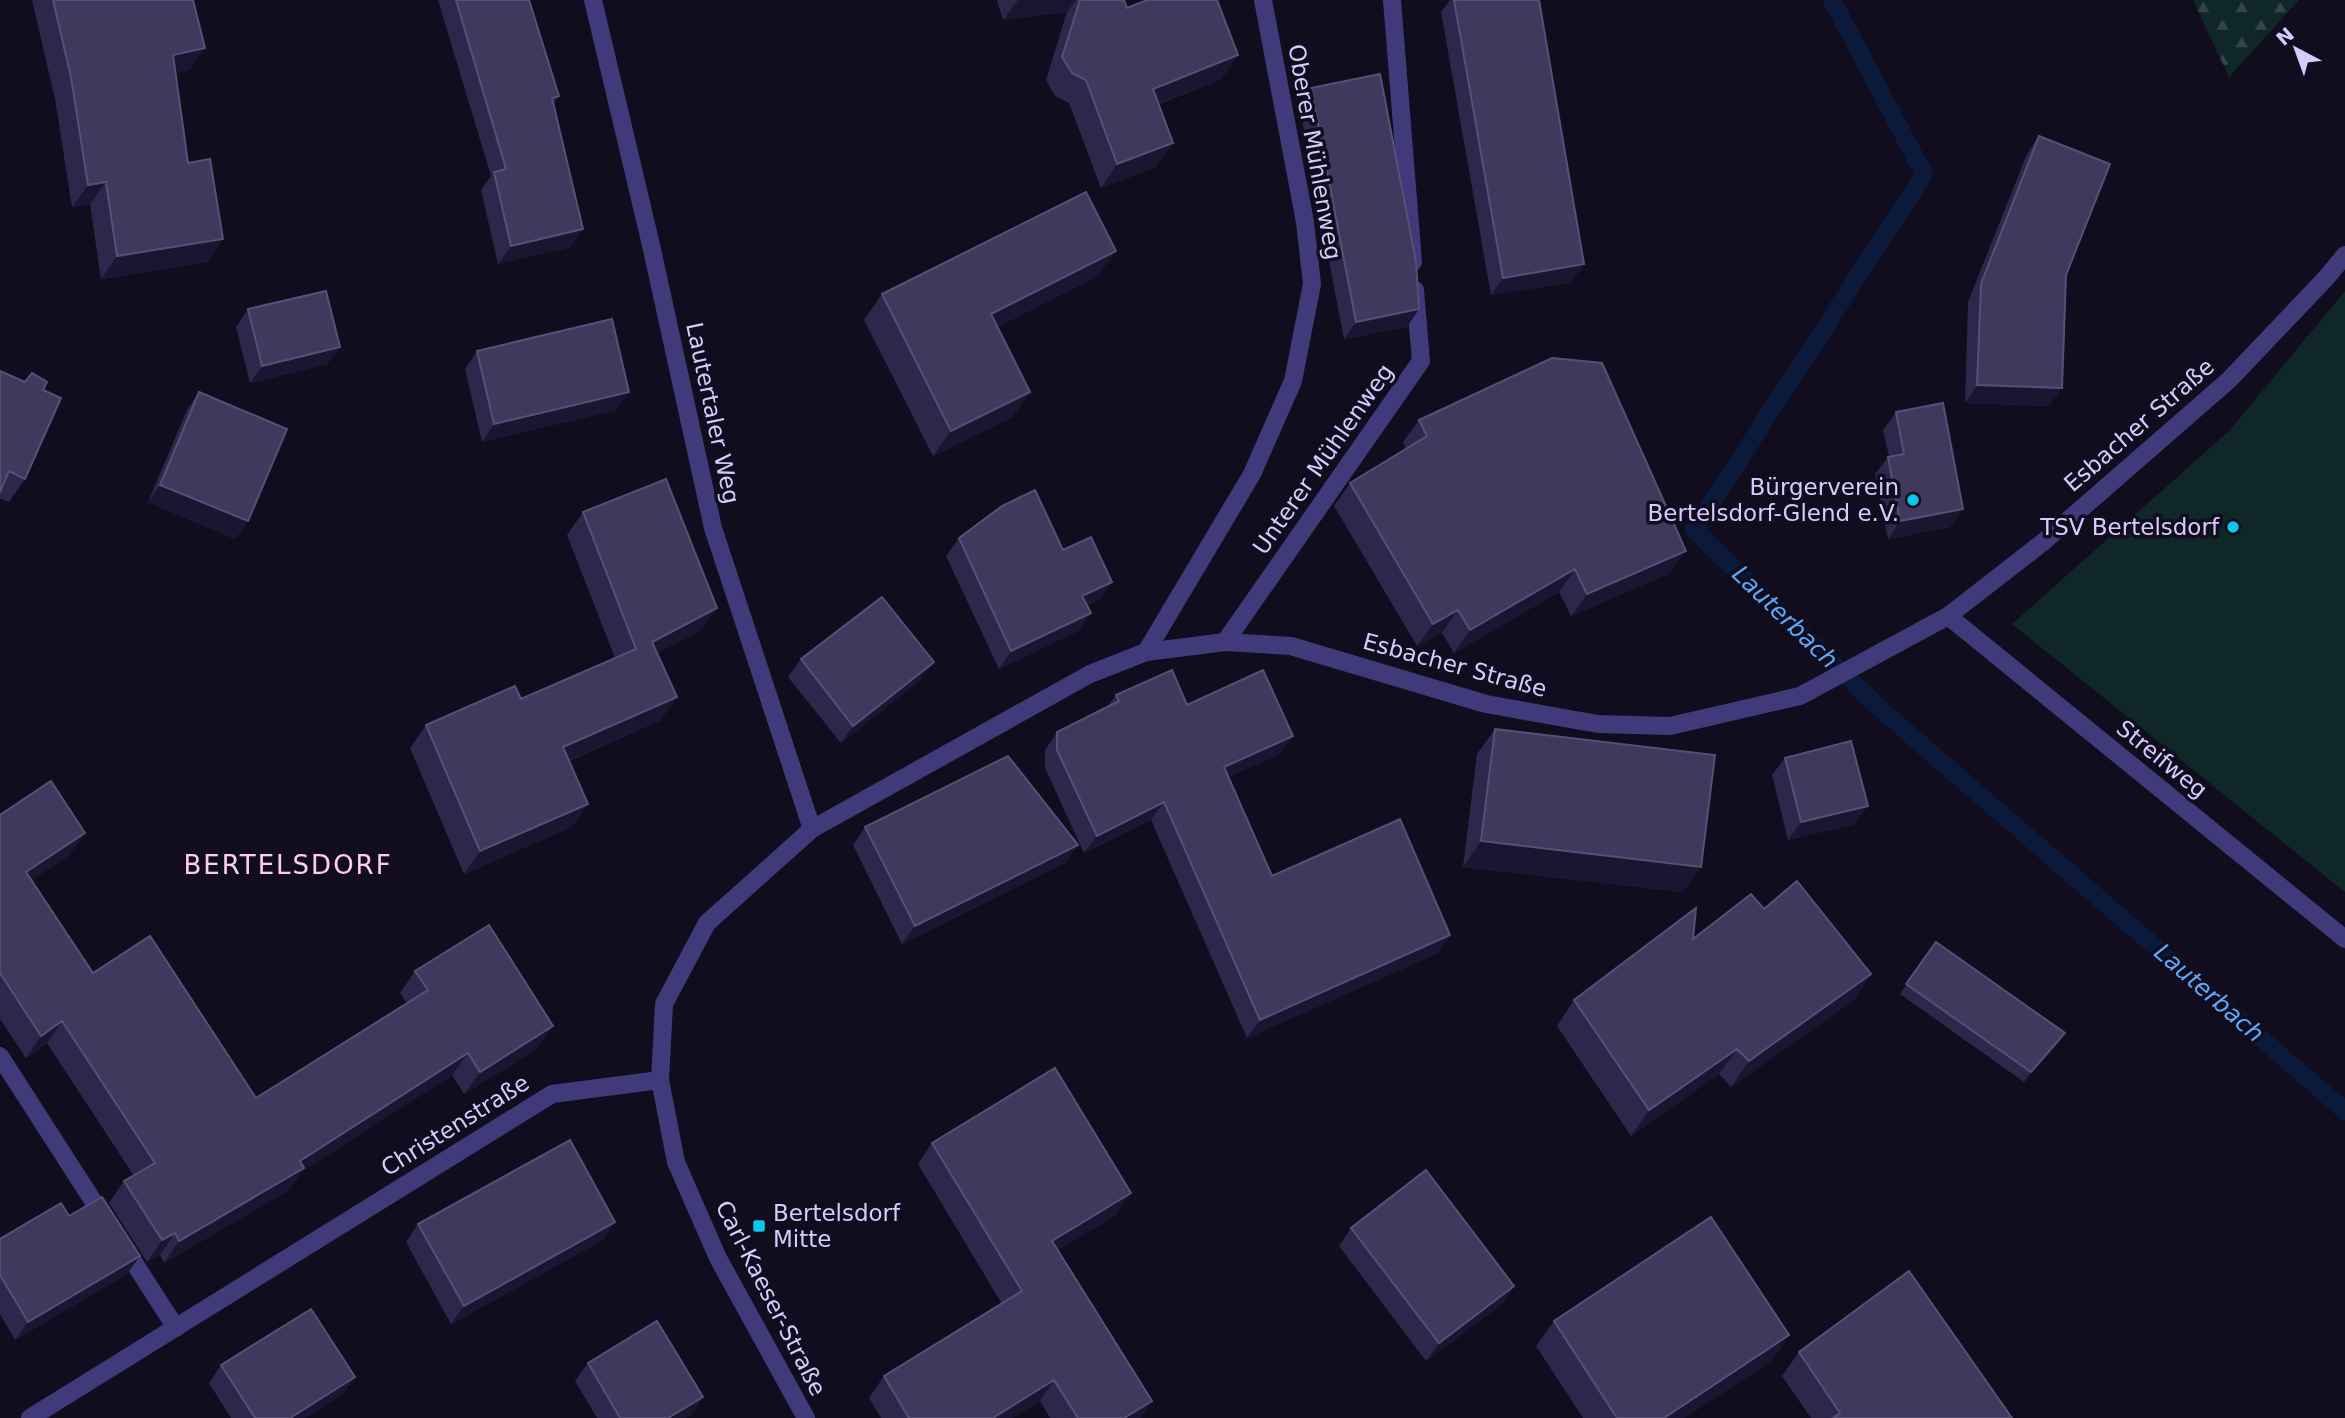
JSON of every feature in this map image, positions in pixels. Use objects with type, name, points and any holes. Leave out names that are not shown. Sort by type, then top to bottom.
[{"type":"street","name":"Lautertaler Weg","points":[[593,0],[651,245],[713,528],[812,829]]},
{"type":"street","name":"Oberer Mühlenweg","points":[[1146,652],[1252,474],[1293,381],[1312,284],[1305,222],[1263,0]]},
{"type":"street","name":"Unterer Mühlenweg","points":[[1225,642],[1421,361],[1392,0]]},
{"type":"street","name":"Esbacher Straße","points":[[812,829],[1090,674],[1146,652],[1225,642],[1292,646],[1486,704],[1598,724],[1670,726],[1800,696],[1948,616],[2042,543],[2229,380],[2345,255]]},
{"type":"street","name":"Streifweg","points":[[1948,616],[2345,939]]},
{"type":"street","points":[[660,1080],[664,1004],[707,923],[812,829]]},
{"type":"street","points":[[0,1056],[176,1328]]},
{"type":"street","name":"Christenstraße","points":[[30,1418],[552,1094],[660,1080]]},
{"type":"street","name":"Carl-Kaeser-Straße","points":[[660,1080],[676,1162],[707,1234],[806,1418]]},
{"type":"green space","points":[[2193,0],[2299,0],[2229,77]]},
{"type":"green space","name":"TSV Bertelsdorf","points":[[2345,291],[2345,892],[2012,624],[2230,430]]},
{"type":"building","points":[[53,0],[193,0],[205,48],[173,55],[188,163],[210,159],[223,239],[117,256],[106,182],[88,185],[71,77]]},
{"type":"building","points":[[456,0],[529,0],[559,96],[552,98],[583,229],[511,246],[494,172],[506,169]]},
{"type":"building","points":[[1080,0],[1124,0],[1127,8],[1147,0],[1217,0],[1238,55],[1153,89],[1173,143],[1117,164],[1086,80],[1072,73],[1062,57]]},
{"type":"building","points":[[1454,0],[1539,0],[1584,264],[1503,278]]},
{"type":"building","points":[[1380,74],[1416,262],[1419,309],[1356,322],[1311,88]]},
{"type":"building","points":[[2039,136],[2110,164],[2066,275],[2062,388],[1977,385],[1981,284]]},
{"type":"building","points":[[1086,192],[1116,251],[991,314],[1030,392],[951,431],[882,294]]},
{"type":"building","points":[[326,291],[340,347],[262,366],[248,309]]},
{"type":"building","points":[[612,319],[629,392],[494,424],[477,351]]},
{"type":"building","points":[[1552,358],[1602,363],[1686,551],[1587,594],[1575,569],[1470,630],[1458,610],[1433,624],[1350,483],[1427,436],[1419,420]]},
{"type":"building","points":[[0,371],[25,382],[32,373],[47,382],[43,390],[61,398],[25,479],[9,471],[0,492]]},
{"type":"building","points":[[199,392],[287,429],[248,521],[160,485]]},
{"type":"building","name":"Bürgerverein Bertelsdorf-Glend e.V.","points":[[1943,403],[1963,509],[1900,521],[1888,457],[1904,454],[1896,412]]},
{"type":"building","points":[[666,479],[717,608],[652,642],[677,697],[563,747],[588,804],[480,851],[426,725],[515,686],[521,699],[636,649],[583,512]]},
{"type":"building","points":[[1035,490],[1063,550],[1091,537],[1112,582],[1082,596],[1091,613],[1011,651],[959,538],[1002,506]]},
{"type":"building","points":[[882,597],[934,662],[853,726],[801,659]]},
{"type":"building","points":[[1172,670],[1187,705],[1263,670],[1293,736],[1224,767],[1272,876],[1400,819],[1450,935],[1260,1020],[1164,802],[1097,836],[1057,750],[1057,732],[1119,701],[1116,695]]},
{"type":"building","points":[[1495,729],[1715,755],[1701,867],[1481,841]]},
{"type":"building","points":[[1851,741],[1868,806],[1801,822],[1785,758]]},
{"type":"building","points":[[1008,756],[1078,845],[915,926],[865,827]]},
{"type":"building","points":[[51,781],[85,833],[26,872],[93,973],[150,936],[256,1098],[428,990],[415,971],[489,925],[553,1026],[480,1072],[468,1053],[300,1161],[304,1168],[179,1241],[175,1233],[162,1240],[124,1181],[155,1163],[62,1021],[41,1036],[0,973],[0,815]]},
{"type":"building","points":[[1797,881],[1871,974],[1749,1061],[1737,1049],[1649,1110],[1574,1000],[1696,908],[1693,939],[1751,894],[1764,909]]},
{"type":"building","points":[[1936,942],[2065,1033],[2031,1072],[1906,984]]},
{"type":"building","points":[[1055,1068],[1131,1193],[1052,1241],[1152,1401],[1124,1418],[1078,1418],[1054,1380],[993,1418],[909,1418],[884,1376],[1022,1291],[932,1143]]},
{"type":"building","points":[[570,1140],[615,1222],[464,1306],[418,1224]]},
{"type":"building","points":[[1426,1170],[1514,1286],[1439,1343],[1351,1228]]},
{"type":"building","points":[[102,1197],[140,1256],[28,1322],[0,1275],[0,1239],[61,1203],[69,1216]]},
{"type":"building","points":[[1711,1217],[1789,1335],[1664,1418],[1617,1418],[1554,1321]]},
{"type":"building","points":[[1909,1271],[2012,1418],[1833,1418],[1840,1413],[1799,1352]]},
{"type":"building","points":[[311,1309],[355,1377],[290,1418],[255,1418],[221,1365]]},
{"type":"building","points":[[657,1321],[703,1397],[668,1418],[620,1418],[588,1363]]},
{"type":"waterway","name":"Lauterbach","points":[[1832,0],[1924,174],[1694,530],[1886,714],[2345,1111]]},
{"type":"place","name":"Bürgerverein Bertelsdorf-Glend e.V.","points":[[1913,500]]},
{"type":"place","name":"TSV Bertelsdorf","points":[[2233,527]]},
{"type":"place","name":"Bertelsdorf Mitte","points":[[759,1226]]},
{"type":"district","name":"BERTELSDORF","points":[[288,865]]}]
